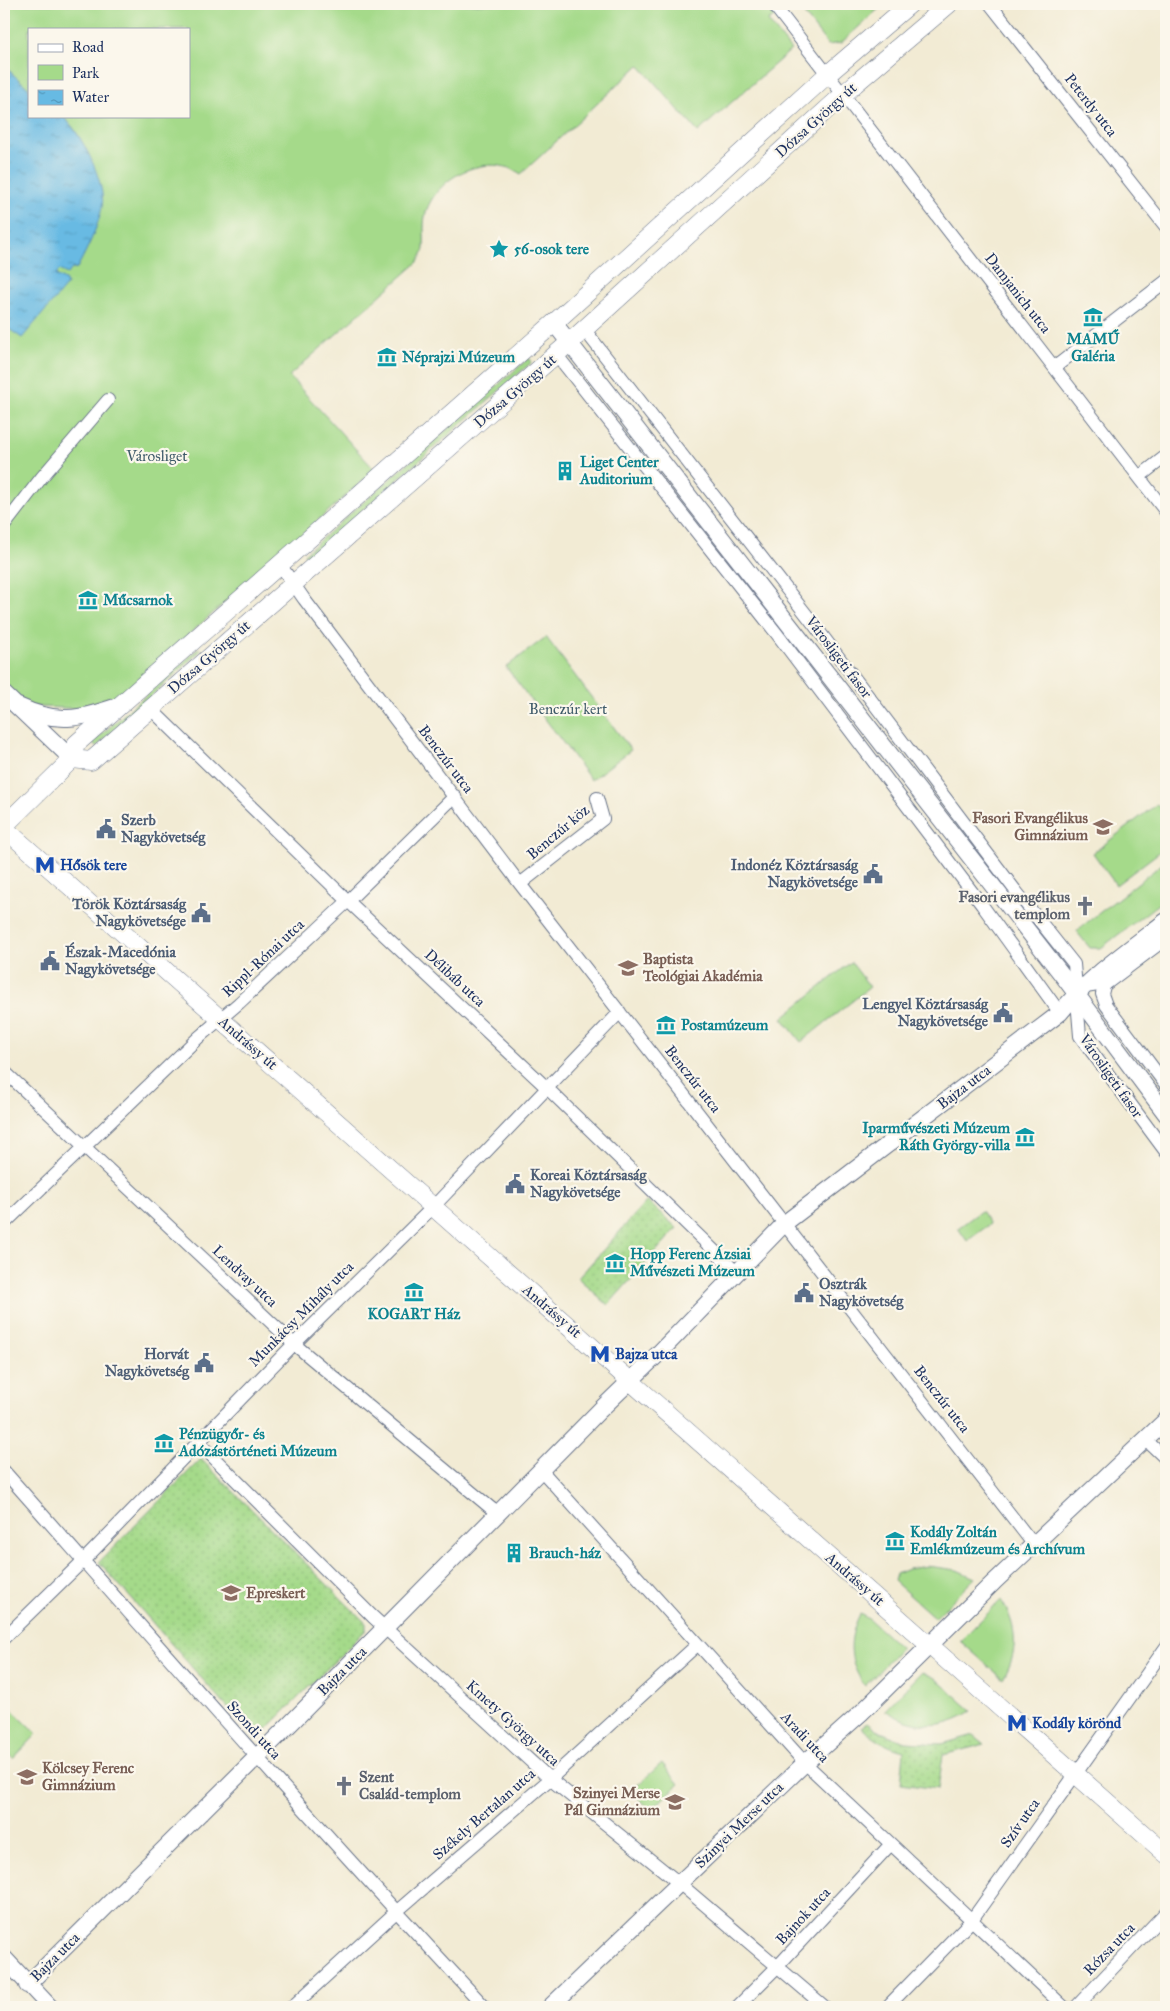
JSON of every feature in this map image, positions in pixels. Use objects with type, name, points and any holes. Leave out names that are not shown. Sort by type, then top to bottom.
[{"type":"main road","name":"Dózsa György út","points":[[4,827],[72,759],[76,744],[222,614],[281,566],[554,323],[828,74],[910,4]]},
{"type":"main road","name":"Dózsa György út","points":[[72,759],[91,761],[570,342],[844,94],[949,4]]},
{"type":"main road","name":"Andrássy út","points":[[4,827],[1166,1854]]},
{"type":"street","name":"Damjanich utca","points":[[773,4],[1166,512]]},
{"type":"street","name":"Peterdy utca","points":[[990,4],[1166,227]]},
{"type":"street","points":[[1055,367],[1166,281]]},
{"type":"street","name":"Városligeti fasor","points":[[554,323],[1081,989],[1166,1114]]},
{"type":"street","name":"Városligeti fasor","points":[[584,329],[809,618],[1015,890],[1074,964],[1081,989],[1080,1036],[1166,1152]]},
{"type":"street","points":[[556,354],[777,634],[982,905],[1060,1013]]},
{"type":"street","points":[[4,526],[108,400]]},
{"type":"street","points":[[1139,477],[1166,456]]},
{"type":"street","name":"Benczúr utca","points":[[281,566],[520,884],[1034,1545]]},
{"type":"street","points":[[4,694],[72,759]]},
{"type":"street","points":[[18,706],[37,715],[74,719],[120,705]]},
{"type":"street","name":"Délibáb utca","points":[[150,708],[348,900],[547,1088],[736,1272]]},
{"type":"street","name":"Rippl-Rónai utca","points":[[4,1224],[199,1037],[239,1003],[348,900],[455,796]]},
{"type":"street","name":"Benczúr köz","points":[[520,884],[603,819],[597,798]]},
{"type":"street","name":"Bajza utca","points":[[27,1985],[631,1381],[785,1223],[1060,1013],[1102,969],[1166,922]]},
{"type":"street","points":[[1081,989],[1105,982],[1166,936]]},
{"type":"street","points":[[1105,982],[1102,994],[1106,1005],[1166,1085]]},
{"type":"street","name":"Munkácsy Mihály utca","points":[[4,1638],[83,1561],[294,1344],[433,1207],[620,1012]]},
{"type":"street","name":"Lendvay utca","points":[[4,1071],[294,1344],[498,1514]]},
{"type":"street","name":"Szinyei Merse utca","points":[[550,2007],[805,1762],[861,1713],[1166,1420]]},
{"type":"street","points":[[1145,1440],[1166,1459]]},
{"type":"street","name":"Kmety György utca","points":[[198,1442],[385,1628],[550,1779],[679,1883],[825,2007]]},
{"type":"street","name":"Aradi utca","points":[[541,1470],[805,1762],[1064,2007]]},
{"type":"street","name":"Szondi utca","points":[[4,1471],[256,1757],[485,2007]]},
{"type":"street","name":"Székely Bertalan utca","points":[[292,2007],[396,1912],[550,1779],[698,1645]]},
{"type":"street","name":"Szív utca","points":[[887,2007],[971,1921],[1166,1647]]},
{"type":"street","name":"Bajnok utca","points":[[737,2007],[777,1967],[890,1844]]},
{"type":"street","name":"Rózsa utca","points":[[1076,2007],[1166,1912]]},
{"type":"street","points":[[4,1958],[27,1985],[50,2007]]},
{"type":"green space","name":"Városliget","points":[[4,4],[793,4],[768,21],[791,50],[698,132],[639,65],[521,174],[508,168],[494,165],[480,166],[454,177],[443,186],[434,197],[425,214],[424,250],[418,262],[289,376],[375,470],[117,698],[86,709],[18,706],[4,694],[4,358],[8,353],[4,349],[4,330],[66,281],[56,275],[59,270],[77,268],[92,236],[102,197],[100,187],[83,143],[70,123],[64,118],[190,118],[190,28],[28,28],[28,88],[4,66]]},
{"type":"green space","points":[[796,4],[884,4],[841,43],[828,45]]},
{"type":"green space","points":[[529,358],[532,362],[308,558],[304,554]]},
{"type":"green space","name":"Benczúr kert","points":[[546,637],[631,750],[591,780],[506,667]]},
{"type":"green space","points":[[199,648],[201,650],[96,747],[93,742]]},
{"type":"green space","points":[[1157,804],[1166,817],[1166,847],[1116,885],[1093,853]]},
{"type":"green space","points":[[1166,861],[1166,898],[1101,948],[1090,948],[1076,931]]},
{"type":"green space","points":[[851,962],[870,987],[801,1042],[782,1018]]},
{"type":"green space","points":[[647,1201],[677,1228],[608,1305],[578,1278]]},
{"type":"green space","points":[[981,1211],[990,1224],[967,1241],[958,1228]]},
{"type":"green space","name":"Epreskert","points":[[201,1459],[366,1623],[366,1630],[256,1740],[99,1562]]},
{"type":"green space","points":[[927,1566],[957,1570],[975,1578],[935,1618],[894,1581],[896,1574],[908,1569]]},
{"type":"green space","points":[[1001,1600],[1011,1620],[1014,1639],[1012,1659],[1003,1679],[960,1641]]},
{"type":"green space","points":[[860,1614],[870,1620],[901,1648],[865,1686],[855,1669],[851,1651],[853,1633]]},
{"type":"green space","points":[[922,1672],[935,1678],[972,1711],[950,1722],[928,1725],[906,1721],[885,1710]]},
{"type":"green space","points":[[4,1702],[37,1734],[13,1759],[4,1750]]},
{"type":"green space","points":[[867,1723],[876,1730],[905,1742],[942,1744],[974,1735],[985,1744],[943,1755],[938,1789],[901,1784],[904,1751],[886,1745],[861,1727]]},
{"type":"green space","points":[[662,1763],[679,1784],[651,1810],[631,1791]]},
{"type":"water","points":[[4,66],[28,88],[28,118],[64,118],[77,133],[91,158],[96,172],[100,185],[102,207],[98,222],[77,268],[72,269],[67,274],[59,270],[56,275],[66,281],[67,285],[22,338],[6,327],[4,330]]},
{"type":"place","name":"56-osok tere","points":[[499,249]]},
{"type":"place","name":"MAMŰ Galéria","points":[[1093,317]]},
{"type":"place","name":"Néprajzi Múzeum","points":[[387,357]]},
{"type":"place","name":"Liget Center Auditorium","points":[[565,471]]},
{"type":"place","name":"Műcsarnok","points":[[88,600]]},
{"type":"place","name":"Fasori Evangélikus Gimnázium","points":[[1103,827]]},
{"type":"place","name":"Szerb Nagykövetség","points":[[106,829]]},
{"type":"place","name":"Hősök tere","points":[[45,865]]},
{"type":"place","name":"Indonéz Köztársaság Nagykövetsége","points":[[873,874]]},
{"type":"place","name":"Fasori evangélikus templom","points":[[1085,906]]},
{"type":"place","name":"Török Köztársaság Nagykövetsége","points":[[201,913]]},
{"type":"place","name":"Észak-Macedónia Nagykövetsége","points":[[50,961]]},
{"type":"place","name":"Baptista Teológiai Akadémia","points":[[628,968]]},
{"type":"place","name":"Lengyel Köztársaság Nagykövetsége","points":[[1003,1013]]},
{"type":"place","name":"Postamúzeum","points":[[666,1025]]},
{"type":"place","name":"Iparművészeti Múzeum Ráth György-villa","points":[[1025,1137]]},
{"type":"place","name":"Koreai Köztársaság Nagykövetsége","points":[[515,1184]]},
{"type":"place","name":"Hopp Ferenc Ázsiai Művészeti Múzeum","points":[[615,1263]]},
{"type":"place","name":"KOGART Ház","points":[[414,1292]]},
{"type":"place","name":"Osztrák Nagykövetség","points":[[804,1293]]},
{"type":"place","name":"Bajza utca","points":[[600,1354]]},
{"type":"place","name":"Horvát Nagykövetség","points":[[204,1363]]},
{"type":"place","name":"Pénzügyőr- és Adózástörténeti Múzeum","points":[[164,1443]]},
{"type":"place","name":"Kodály Zoltán Emlékmúzeum és Archívum","points":[[895,1541]]},
{"type":"place","name":"Brauch-ház","points":[[514,1553]]},
{"type":"place","name":"Epreskert","points":[[231,1593]]},
{"type":"place","name":"Kodály körönd","points":[[1017,1723]]},
{"type":"place","name":"Kölcsey Ferenc Gimnázium","points":[[27,1777]]},
{"type":"place","name":"Szent Család-templom","points":[[344,1786]]},
{"type":"place","name":"Szinyei Merse Pál Gimnázium","points":[[675,1802]]}]
